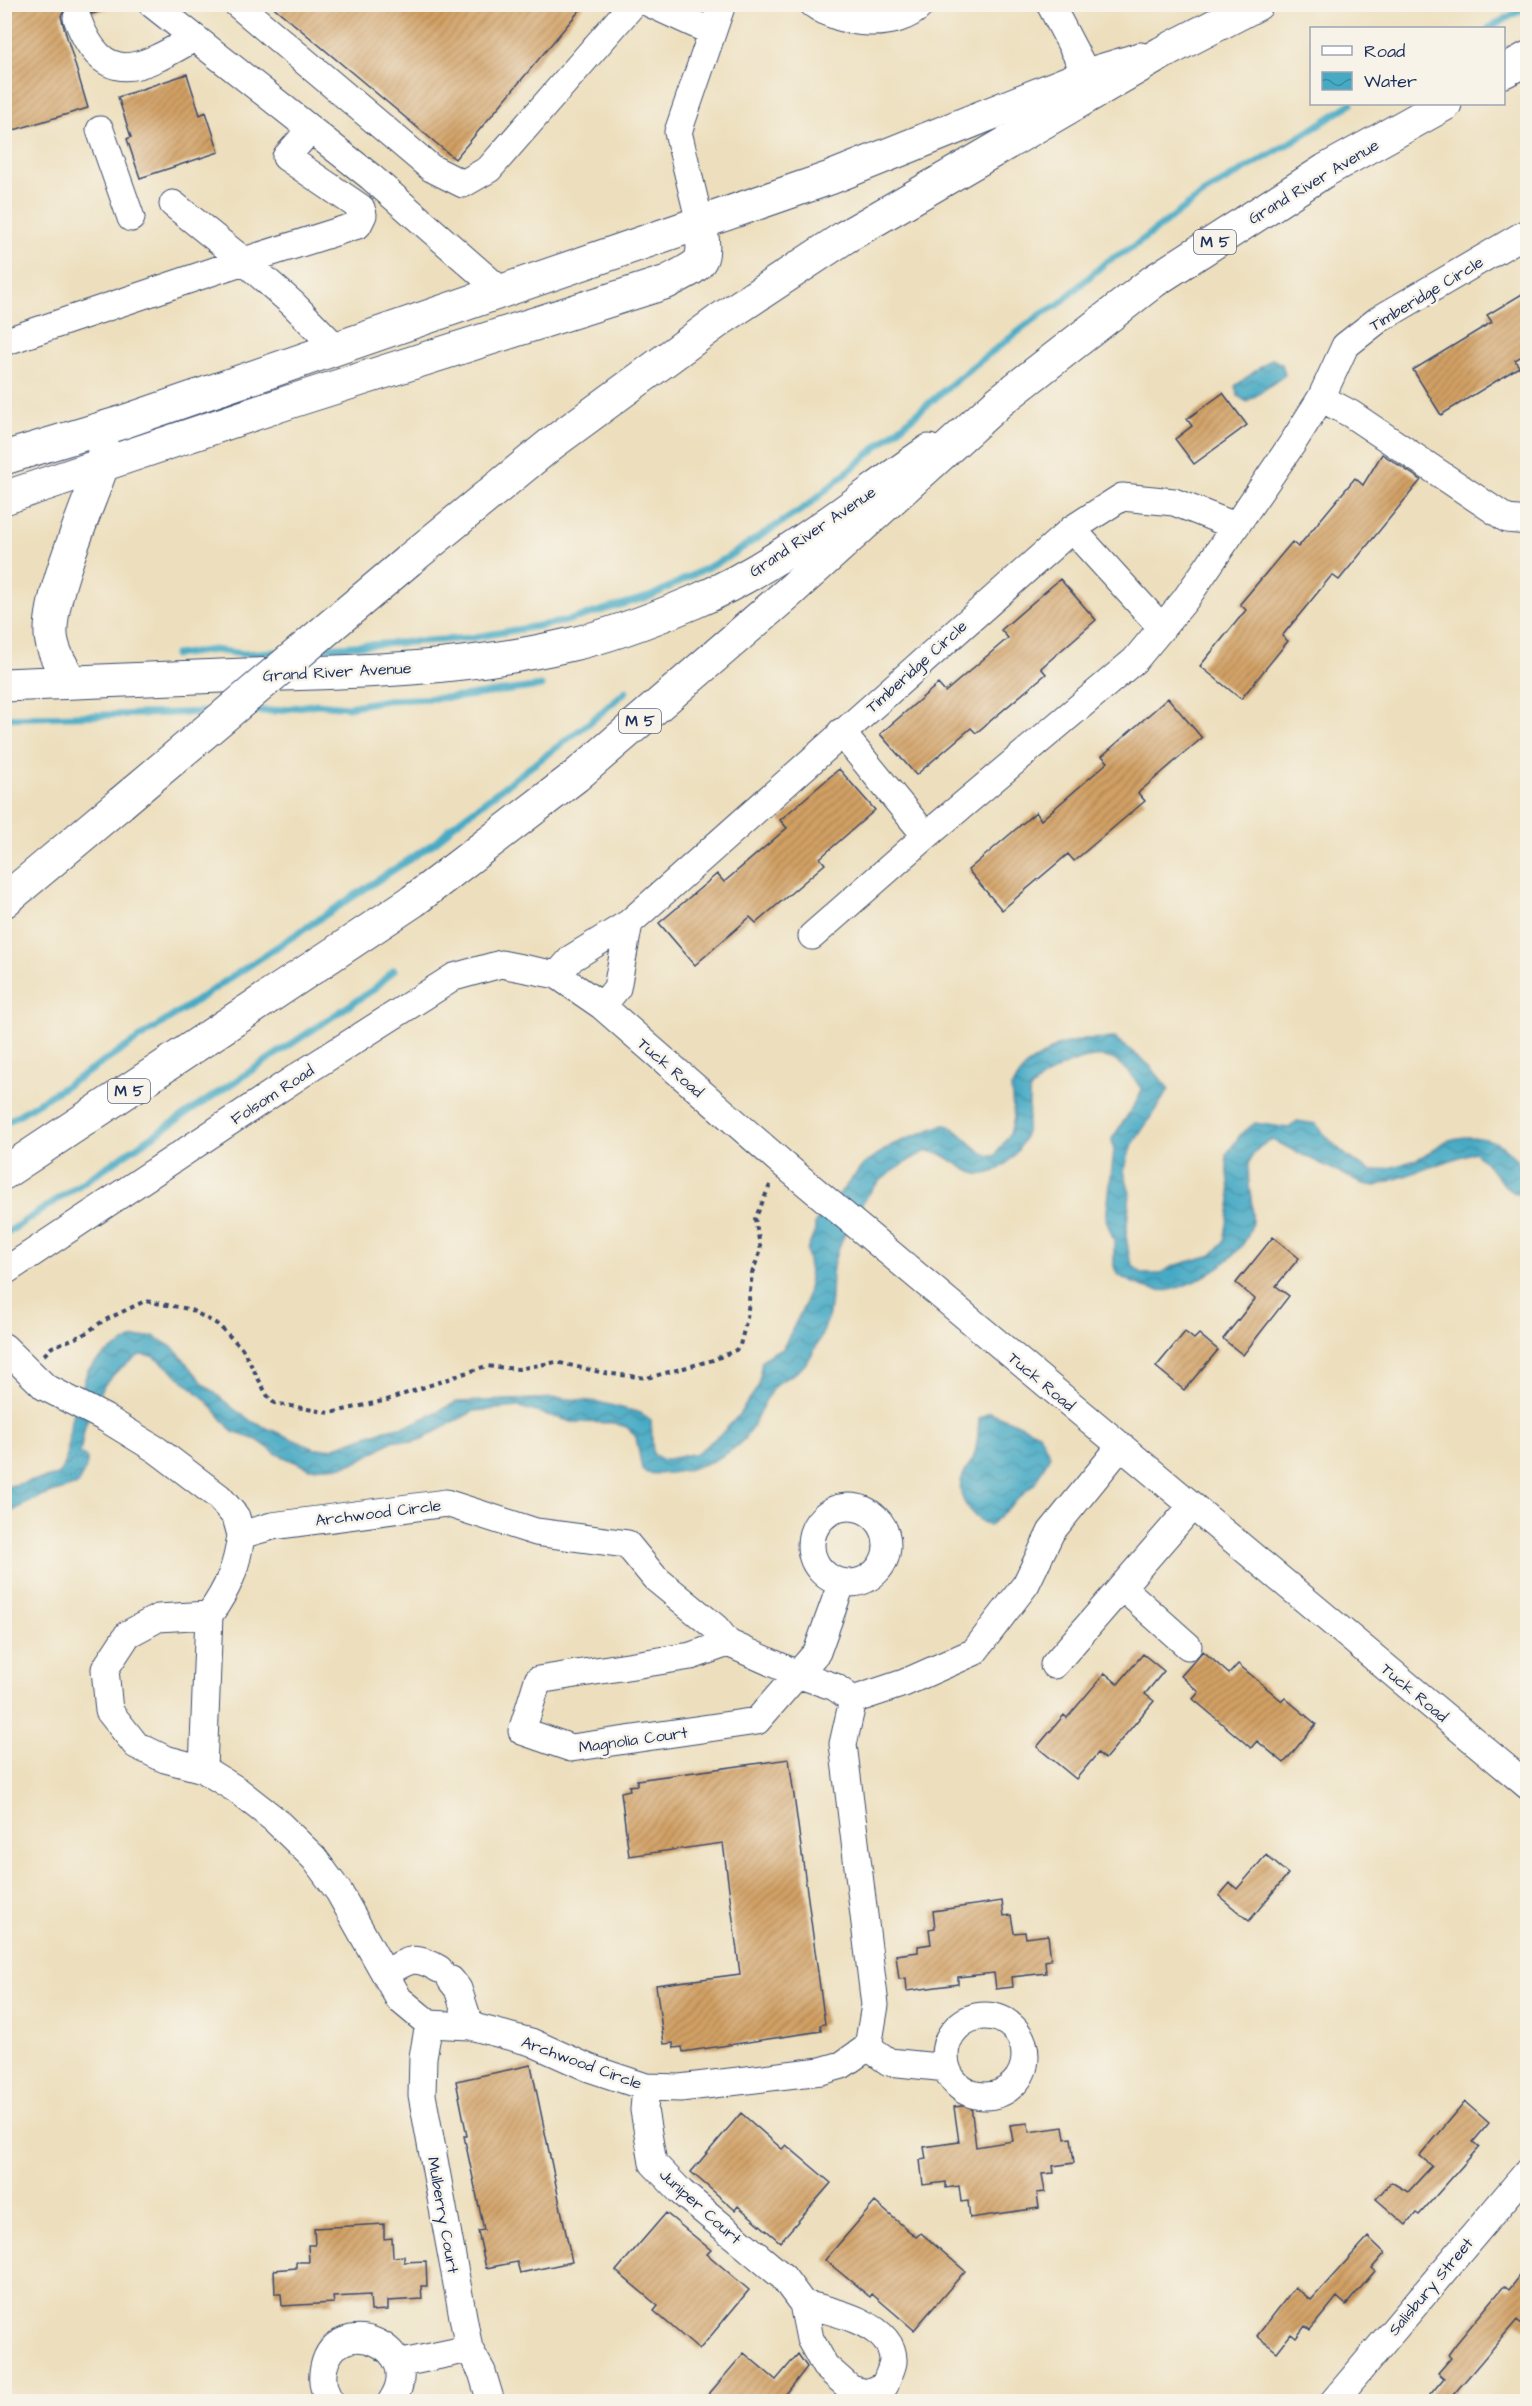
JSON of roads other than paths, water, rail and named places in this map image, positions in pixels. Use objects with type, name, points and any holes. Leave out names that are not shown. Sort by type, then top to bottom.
[{"type":"main road","points":[[4,901],[409,560],[551,444],[721,319],[845,237],[1162,52],[1257,4]]},
{"type":"main road","points":[[4,458],[120,423],[830,178],[1087,75],[1162,52]]},
{"type":"main road","points":[[1505,70],[1527,58]]},
{"type":"main road","name":"Grand River Avenue","points":[[4,685],[354,672],[512,657],[571,645],[695,602],[741,578],[813,534],[1000,401],[1154,281],[1326,170],[1443,105]]},
{"type":"main road","points":[[4,498],[292,401],[667,282],[698,266],[705,250],[700,223]]},
{"type":"main road","points":[[292,401],[324,353]]},
{"type":"main road","name":"M 5","points":[[4,1173],[413,901],[576,776],[788,593],[1000,401]]},
{"type":"main road","points":[[71,682],[60,663],[51,637],[54,603],[102,466],[104,448],[120,423]]},
{"type":"street","points":[[152,4],[371,177],[501,291]]},
{"type":"street","points":[[237,4],[431,168],[463,184],[489,169],[633,4]]},
{"type":"street","points":[[651,4],[712,32]]},
{"type":"street","points":[[700,223],[678,132],[722,4]]},
{"type":"street","points":[[813,4],[821,10],[864,23],[906,17],[922,4]]},
{"type":"street","points":[[1050,4],[1087,75]]},
{"type":"street","points":[[77,18],[83,35],[100,59],[122,68],[151,62],[194,38]]},
{"type":"street","points":[[100,130],[131,218]]},
{"type":"street","points":[[4,342],[358,225],[363,215],[361,208],[286,157],[310,130]]},
{"type":"street","points":[[173,204],[293,304],[324,353]]},
{"type":"street","name":"Timberidge Circle","points":[[812,936],[926,836],[1136,660],[1185,600],[1321,398],[1345,346],[1370,326],[1527,232]]},
{"type":"street","points":[[1321,398],[1351,414],[1507,519],[1527,521]]},
{"type":"street","name":"Timberidge Circle","points":[[557,975],[572,958],[629,922],[1072,529],[1122,497],[1174,502],[1235,526]]},
{"type":"street","points":[[1072,529],[1162,628]]},
{"type":"street","points":[[841,732],[926,836]]},
{"type":"street","points":[[602,1006],[617,988],[629,922]]},
{"type":"street","name":"Folsom Road","points":[[4,1272],[300,1075],[454,977],[501,964],[557,975]]},
{"type":"street","name":"Tuck Road","points":[[557,975],[602,1006],[859,1228],[1527,1786]]},
{"type":"street","points":[[4,1347],[45,1387],[105,1418],[157,1450],[219,1497],[236,1518],[240,1535],[237,1564],[229,1584],[209,1615],[204,1769]]},
{"type":"street","points":[[947,2068],[889,2062],[868,2047],[874,2006],[843,1744],[853,1700],[904,1683],[974,1652],[1026,1584],[1051,1532],[1120,1446]]},
{"type":"street","name":"Archwood Circle","points":[[240,1535],[272,1526],[446,1503],[536,1532],[627,1544],[655,1578],[716,1628],[728,1642],[797,1674],[835,1687],[853,1700]]},
{"type":"street","points":[[1054,1665],[1192,1506]]},
{"type":"street","name":"Magnolia Court","points":[[728,1642],[691,1656],[538,1680],[522,1731],[571,1748],[757,1721],[817,1652],[842,1582]]},
{"type":"street","points":[[1122,1587],[1188,1646]]},
{"type":"street","points":[[209,1615],[158,1618],[128,1634],[105,1669],[109,1711],[136,1745],[165,1759],[204,1769],[237,1790],[274,1820],[314,1858],[339,1892],[399,1999],[429,2024]]},
{"type":"street","points":[[385,1974],[409,1960],[423,1960],[445,1975],[458,1989],[470,2026]]},
{"type":"street","name":"Archwood Circle","points":[[429,2024],[470,2026],[531,2042],[589,2068],[646,2086],[680,2088],[822,2071],[842,2066],[868,2047]]},
{"type":"street","name":"Mulberry Court","points":[[429,2024],[423,2057],[422,2095],[469,2349],[482,2372],[491,2402]]},
{"type":"street","name":"Juniper Court","points":[[646,2086],[644,2110],[653,2163],[681,2192],[783,2277],[803,2304]]},
{"type":"street","name":"Salisbury Street","points":[[1333,2402],[1527,2171]]},
{"type":"street","points":[[331,2402],[323,2388],[324,2363],[332,2351],[342,2343],[355,2338],[369,2338],[382,2344],[392,2353],[398,2364],[399,2389],[391,2402]]},
{"type":"street","points":[[398,2364],[469,2349]]},
{"type":"water","points":[[1272,359],[1282,364],[1285,375],[1247,402],[1238,396],[1235,386]]},
{"type":"water","points":[[1115,1038],[1149,1065],[1169,1089],[1131,1147],[1124,1171],[1130,1193],[1126,1235],[1129,1256],[1133,1266],[1143,1274],[1159,1274],[1173,1266],[1212,1255],[1224,1242],[1231,1200],[1226,1155],[1241,1134],[1255,1123],[1289,1128],[1297,1121],[1316,1124],[1341,1151],[1371,1171],[1393,1167],[1416,1159],[1452,1139],[1469,1137],[1487,1139],[1503,1146],[1518,1162],[1525,1178],[1527,1197],[1504,1185],[1474,1152],[1376,1186],[1363,1184],[1272,1140],[1259,1148],[1252,1157],[1248,1178],[1252,1202],[1251,1227],[1247,1238],[1239,1248],[1218,1267],[1181,1287],[1163,1291],[1142,1286],[1117,1274],[1114,1266],[1114,1242],[1106,1219],[1114,1150],[1112,1139],[1142,1090],[1128,1072],[1112,1059],[1102,1057],[1079,1060],[1046,1076],[1030,1090],[1028,1121],[1023,1139],[1013,1156],[999,1169],[981,1174],[971,1172],[939,1153],[926,1152],[880,1181],[859,1209],[839,1246],[833,1267],[829,1315],[812,1355],[798,1371],[775,1386],[743,1440],[732,1450],[705,1464],[675,1472],[647,1473],[642,1469],[636,1437],[627,1427],[613,1423],[572,1422],[519,1407],[474,1411],[422,1439],[413,1442],[394,1440],[357,1462],[343,1466],[309,1468],[277,1454],[257,1440],[233,1432],[206,1400],[164,1364],[153,1356],[140,1355],[118,1370],[94,1401],[85,1426],[80,1453],[87,1459],[87,1466],[77,1485],[37,1498],[5,1515],[5,1487],[58,1475],[66,1461],[71,1420],[88,1370],[104,1355],[131,1339],[154,1336],[175,1349],[204,1384],[234,1409],[253,1422],[315,1449],[332,1448],[381,1431],[409,1425],[457,1402],[561,1398],[598,1402],[641,1413],[651,1420],[653,1454],[663,1460],[697,1453],[722,1433],[738,1416],[758,1387],[762,1360],[773,1352],[782,1350],[805,1304],[810,1279],[807,1250],[815,1231],[815,1223],[864,1164],[892,1145],[944,1124],[957,1131],[982,1152],[995,1156],[1010,1134],[1014,1118],[1011,1088],[1026,1066],[1057,1046],[1084,1039]]},
{"type":"water","points":[[990,1412],[1039,1433],[1050,1455],[1035,1483],[989,1526],[976,1517],[965,1504],[961,1481],[975,1451],[979,1418]]},
{"type":"waterway","points":[[1491,27],[1528,6]]},
{"type":"waterway","points":[[323,648],[470,638],[566,621],[651,596],[728,557],[807,506],[972,367],[1043,313],[1058,305],[1106,262],[1133,247],[1204,193],[1349,105]]},
{"type":"waterway","points":[[175,655],[214,650],[244,654],[285,651]]},
{"type":"waterway","points":[[249,711],[274,711],[317,704],[348,707],[387,700],[460,697],[541,686]]},
{"type":"waterway","points":[[4,1124],[96,1067],[437,841],[452,826],[589,723],[626,691]]},
{"type":"waterway","points":[[4,718],[211,712]]},
{"type":"waterway","points":[[4,1235],[374,989],[394,970]]}]
